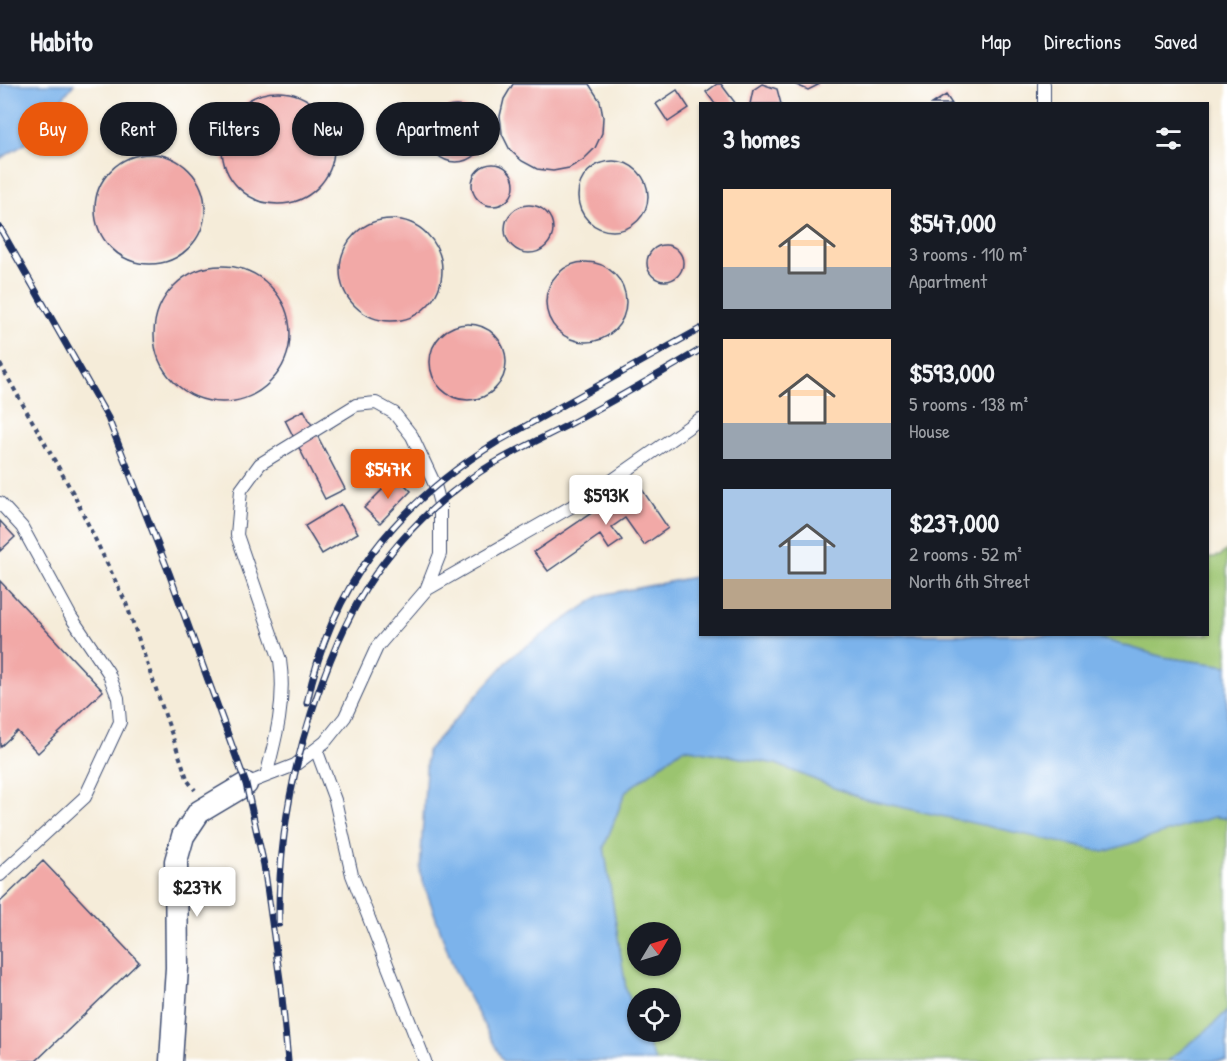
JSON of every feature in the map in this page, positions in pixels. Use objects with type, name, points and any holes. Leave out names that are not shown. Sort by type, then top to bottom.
[{"type":"street","points":[[171,1061],[177,968],[176,861],[187,829],[199,812],[256,780]]},
{"type":"lane","points":[[1044,84],[1044,102]]},
{"type":"lane","points":[[376,403],[394,413],[411,436],[428,469],[440,504],[440,554],[426,590],[377,647],[345,717],[326,741],[295,765],[256,780],[279,725],[282,673],[280,660],[237,534],[241,490],[260,464],[356,405],[376,403]]},
{"type":"lane","points":[[426,590],[590,496],[699,420]]},
{"type":"lane","points":[[0,503],[22,527],[71,617],[108,672],[120,710],[115,732],[85,797],[0,874]]},
{"type":"lane","points":[[316,749],[335,800],[352,875],[425,1061]]},
{"type":"path","points":[[0,364],[101,548],[148,660],[188,781],[207,806]]},
{"type":"green space","points":[[1227,550],[1227,666],[1163,657],[1091,636],[1209,636],[1209,558],[1220,556]]},
{"type":"green space","points":[[684,748],[776,764],[860,798],[1227,818],[1227,1011],[1168,1061],[655,1061],[647,1042],[681,1042],[681,988],[627,988],[627,992],[604,847],[626,791]]},
{"type":"water","points":[[0,84],[74,84],[59,102],[18,102],[18,148],[0,159]]},
{"type":"water","points":[[699,576],[699,636],[1091,636],[1163,657],[1227,666],[1227,818],[1214,817],[1104,852],[860,798],[776,764],[684,748],[626,791],[604,847],[627,992],[627,1042],[647,1042],[655,1061],[503,1061],[454,969],[420,873],[427,751],[512,656],[601,595]]},
{"type":"water","points":[[1227,1011],[1227,1061],[1168,1061],[1212,1026]]},
{"type":"building","points":[[513,84],[589,84],[600,101],[603,117],[602,133],[595,148],[583,160],[569,168],[553,171],[537,169],[522,161],[510,150],[502,134],[500,116],[504,99]]},
{"type":"building","points":[[717,84],[721,84],[734,102],[714,102],[706,92]]},
{"type":"building","points":[[762,84],[777,89],[780,102],[750,102],[753,90]]},
{"type":"building","points":[[794,84],[820,84],[808,90]]},
{"type":"building","points":[[677,90],[689,108],[668,122],[656,104]]},
{"type":"building","points":[[267,93],[289,93],[309,102],[292,102],[292,156],[333,156],[333,159],[324,179],[309,194],[289,203],[267,203],[247,194],[239,187],[232,179],[223,156],[280,156],[280,102],[247,102]]},
{"type":"building","points":[[946,95],[951,102],[935,102]]},
{"type":"building","points":[[136,156],[164,156],[181,163],[196,178],[204,198],[204,220],[196,240],[181,255],[161,263],[139,263],[119,255],[104,240],[96,220],[96,198],[104,178],[119,163]]},
{"type":"building","points":[[473,156],[462,162],[450,162],[440,157]]},
{"type":"building","points":[[613,161],[626,164],[638,171],[645,183],[648,196],[645,209],[638,221],[626,228],[613,231],[600,228],[588,221],[581,209],[578,196],[581,183],[588,171],[600,164]]},
{"type":"building","points":[[493,164],[508,170],[514,185],[508,200],[493,206],[478,200],[472,185],[478,170]]},
{"type":"building","points":[[524,205],[534,205],[549,215],[553,229],[552,238],[543,249],[534,253],[524,253],[509,243],[505,234],[505,224],[515,209]]},
{"type":"building","points":[[391,219],[411,223],[427,234],[438,250],[442,270],[438,290],[427,306],[411,317],[391,321],[371,317],[355,306],[344,290],[340,270],[344,250],[355,234],[371,223]]},
{"type":"building","points":[[665,245],[678,250],[683,263],[678,276],[665,281],[652,276],[647,263],[652,250]]},
{"type":"building","points":[[586,262],[601,265],[614,274],[623,287],[626,302],[623,317],[614,330],[601,339],[586,342],[571,339],[558,330],[549,317],[546,302],[549,287],[558,274],[571,265]]},
{"type":"building","points":[[222,266],[248,272],[270,286],[284,308],[290,334],[284,360],[270,382],[248,396],[222,402],[196,396],[174,382],[160,360],[154,334],[160,308],[174,286],[196,272]]},
{"type":"building","points":[[468,324],[483,327],[495,335],[503,347],[506,362],[503,377],[495,389],[483,397],[468,400],[453,397],[441,389],[433,377],[430,362],[433,347],[441,335],[453,327]]},
{"type":"building","points":[[304,410],[345,489],[325,499],[285,420]]},
{"type":"building","points":[[396,476],[411,491],[380,523],[364,508]]},
{"type":"building","points":[[637,482],[668,528],[644,545],[625,518],[612,527],[622,540],[609,549],[600,535],[548,571],[534,552]]},
{"type":"building","points":[[341,504],[358,533],[322,554],[305,526]]},
{"type":"building","points":[[0,521],[15,537],[0,551]]},
{"type":"building","points":[[0,581],[103,691],[38,753],[17,731],[0,747]]},
{"type":"building","points":[[43,861],[139,962],[36,1061],[0,1061],[0,902]]},
{"type":"railway","points":[[0,228],[108,418],[169,573],[246,784],[264,865],[281,987],[288,1061]]},
{"type":"railway","points":[[307,703],[318,661],[351,585],[373,552],[428,492],[497,442],[699,330]]},
{"type":"railway","points":[[279,924],[280,871],[286,818],[303,740],[336,646],[351,615],[387,558],[434,508],[487,467],[600,408],[699,351]]}]
